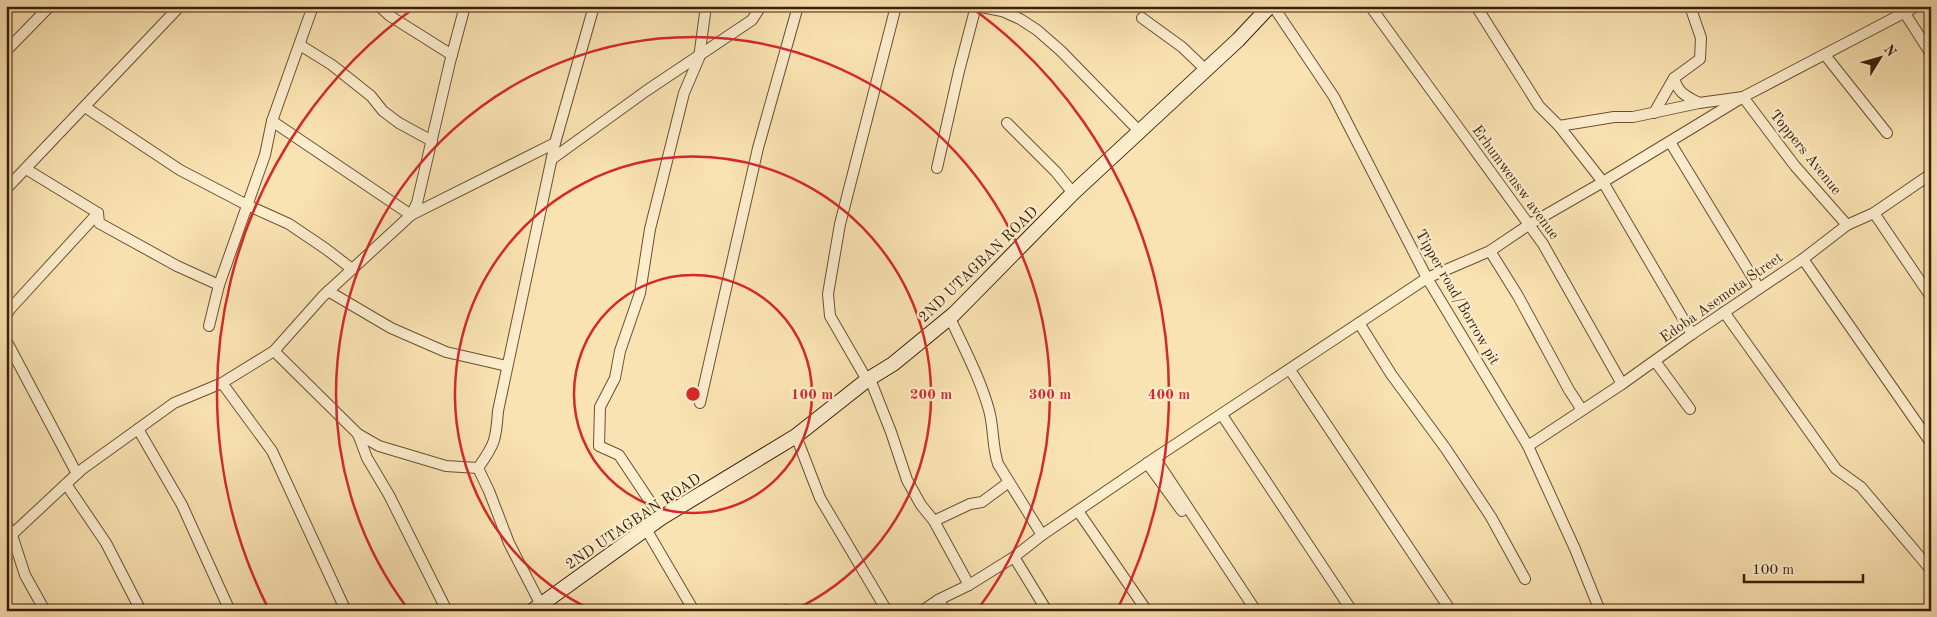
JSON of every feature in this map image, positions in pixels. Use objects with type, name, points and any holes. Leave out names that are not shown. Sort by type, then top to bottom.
[{"type":"street","points":[[6,51],[50,6]]},
{"type":"street","points":[[6,189],[180,6]]},
{"type":"street","points":[[209,326],[219,285],[265,154],[272,120],[313,6]]},
{"type":"street","points":[[379,6],[390,16],[452,55]]},
{"type":"street","points":[[411,215],[418,203],[465,6]]},
{"type":"street","points":[[478,468],[490,454],[496,436],[498,410],[555,143],[594,6]]},
{"type":"street","points":[[661,518],[619,455],[599,446],[600,407],[616,378],[620,351],[640,293],[650,229],[684,93],[699,58],[706,6]]},
{"type":"street","points":[[552,159],[646,91],[699,58],[752,20],[761,6]]},
{"type":"street","points":[[700,403],[758,148],[798,6]]},
{"type":"street","points":[[896,6],[840,224],[828,294],[830,316],[868,380],[891,432],[907,480],[921,505],[934,521],[969,585]]},
{"type":"street","points":[[937,168],[976,6],[1002,12],[1020,19],[1038,30],[1139,131]]},
{"type":"street","name":"2ND UTAGBAN ROAD","points":[[536,608],[661,518],[796,436],[868,380],[893,364],[950,318],[1073,193],[1272,6]]},
{"type":"street","name":"Tipper road/Borrow pit","points":[[1272,6],[1334,97],[1427,278],[1528,446],[1575,549],[1600,611]]},
{"type":"street","name":"Erhumwensw avenue","points":[[1370,6],[1530,224],[1622,384]]},
{"type":"street","points":[[1476,6],[1539,106],[1559,126],[1603,182],[1692,334]]},
{"type":"street","points":[[1654,113],[1674,78],[1700,58],[1702,38],[1690,6]]},
{"type":"street","points":[[922,611],[1014,557],[1042,535],[1222,415],[1233,405],[1290,370],[1427,278],[1490,251],[1530,224],[1743,97],[1917,6]]},
{"type":"street","points":[[1904,12],[1931,54]]},
{"type":"street","points":[[1142,18],[1182,47],[1206,70]]},
{"type":"street","points":[[300,45],[332,65],[399,123],[432,141]]},
{"type":"street","points":[[1825,55],[1887,133]]},
{"type":"street","points":[[1674,78],[1676,88],[1699,103]]},
{"type":"street","points":[[1559,126],[1614,117],[1633,117],[1699,103],[1743,97]]},
{"type":"street","name":"Toppers Avenue","points":[[1743,97],[1795,166],[1847,225]]},
{"type":"street","points":[[85,107],[180,170],[247,205],[289,224],[352,269]]},
{"type":"street","points":[[272,120],[411,215]]},
{"type":"street","points":[[1007,123],[1056,172],[1073,193]]},
{"type":"street","points":[[1670,142],[1760,288]]},
{"type":"street","points":[[9,537],[77,474],[138,428],[174,403],[222,383],[274,351],[328,291],[411,215],[555,143]]},
{"type":"street","points":[[26,169],[98,213]]},
{"type":"street","name":"Edoba Asemota Street","points":[[1528,446],[1622,384],[1803,259],[1847,225],[1874,213],[1931,174]]},
{"type":"street","points":[[98,213],[99,223],[177,266],[219,285]]},
{"type":"street","points":[[6,316],[10,308],[98,213]]},
{"type":"street","points":[[1874,213],[1931,297]]},
{"type":"street","points":[[1490,251],[1518,296],[1569,390],[1582,410]]},
{"type":"street","points":[[1803,259],[1931,443]]},
{"type":"street","points":[[328,291],[390,328],[446,352],[507,366]]},
{"type":"street","points":[[1724,312],[1836,469],[1861,487],[1931,570]]},
{"type":"street","points":[[950,318],[978,378],[990,412],[994,452],[998,464],[1042,535]]},
{"type":"street","points":[[1359,323],[1391,374],[1446,449],[1486,509],[1525,579]]},
{"type":"street","points":[[6,340],[77,474]]},
{"type":"street","points":[[274,351],[358,434],[379,446],[446,466],[478,468]]},
{"type":"street","points":[[1655,361],[1690,409]]},
{"type":"street","points":[[1290,370],[1451,611]]},
{"type":"street","points":[[222,383],[272,450],[346,611]]},
{"type":"street","points":[[1222,415],[1352,611]]},
{"type":"street","points":[[138,428],[182,505],[230,611]]},
{"type":"street","points":[[358,434],[367,458],[389,495],[447,611]]},
{"type":"street","points":[[796,436],[820,498],[887,611]]},
{"type":"street","points":[[1151,461],[1252,611]]},
{"type":"street","points":[[1151,461],[1256,611]]},
{"type":"street","points":[[478,468],[536,608]]},
{"type":"street","points":[[934,521],[970,504],[982,502],[1009,482]]},
{"type":"street","points":[[66,484],[106,543],[141,611]]},
{"type":"street","points":[[1078,511],[1147,611]]},
{"type":"street","points":[[6,523],[9,537],[25,575],[45,611]]},
{"type":"street","points":[[646,528],[694,611]]},
{"type":"street","points":[[1014,557],[1047,611]]},
{"type":"street","points":[[938,600],[946,611]]}]
